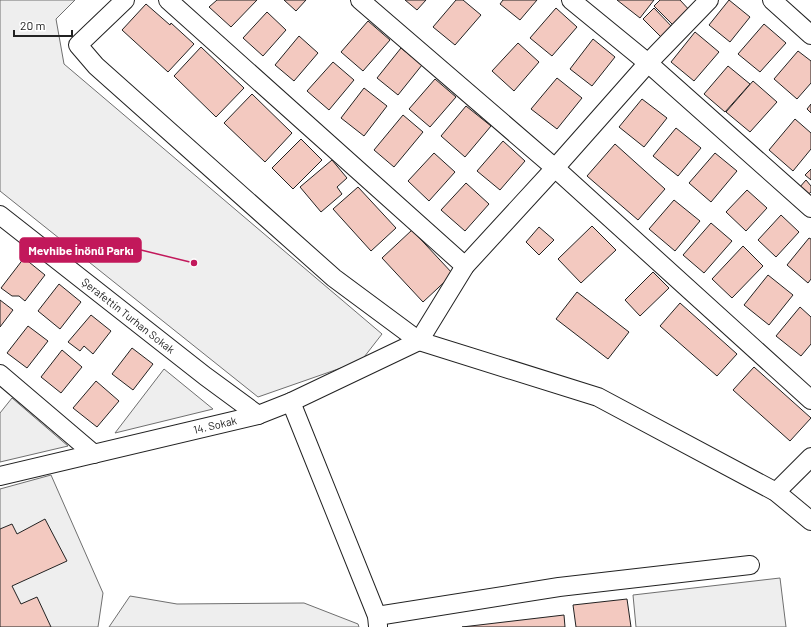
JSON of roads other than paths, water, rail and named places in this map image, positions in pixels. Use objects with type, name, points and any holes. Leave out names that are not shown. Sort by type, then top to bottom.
[{"type":"street","points":[[125,0],[78,45],[96,66],[334,278],[419,341],[598,398],[776,492],[811,521]]},
{"type":"street","points":[[168,0],[465,266]]},
{"type":"street","points":[[360,0],[555,168],[811,400]]},
{"type":"street","points":[[571,0],[648,63],[811,208]]},
{"type":"street","points":[[419,341],[465,266],[555,168],[648,63],[709,0]]},
{"type":"street","points":[[772,0],[811,35]]},
{"type":"street","name":"Şerafettin Turhan Sokak","points":[[0,215],[199,371],[258,415]]},
{"type":"street","name":"14. Sokak","points":[[0,476],[258,415],[291,402],[419,341]]},
{"type":"street","points":[[0,374],[94,454]]},
{"type":"street","points":[[291,402],[377,621],[559,587],[750,565]]},
{"type":"street","points":[[776,492],[811,456]]},
{"type":"place","name":"Mevhibe İnönü Parkı","points":[[194,263]]}]
